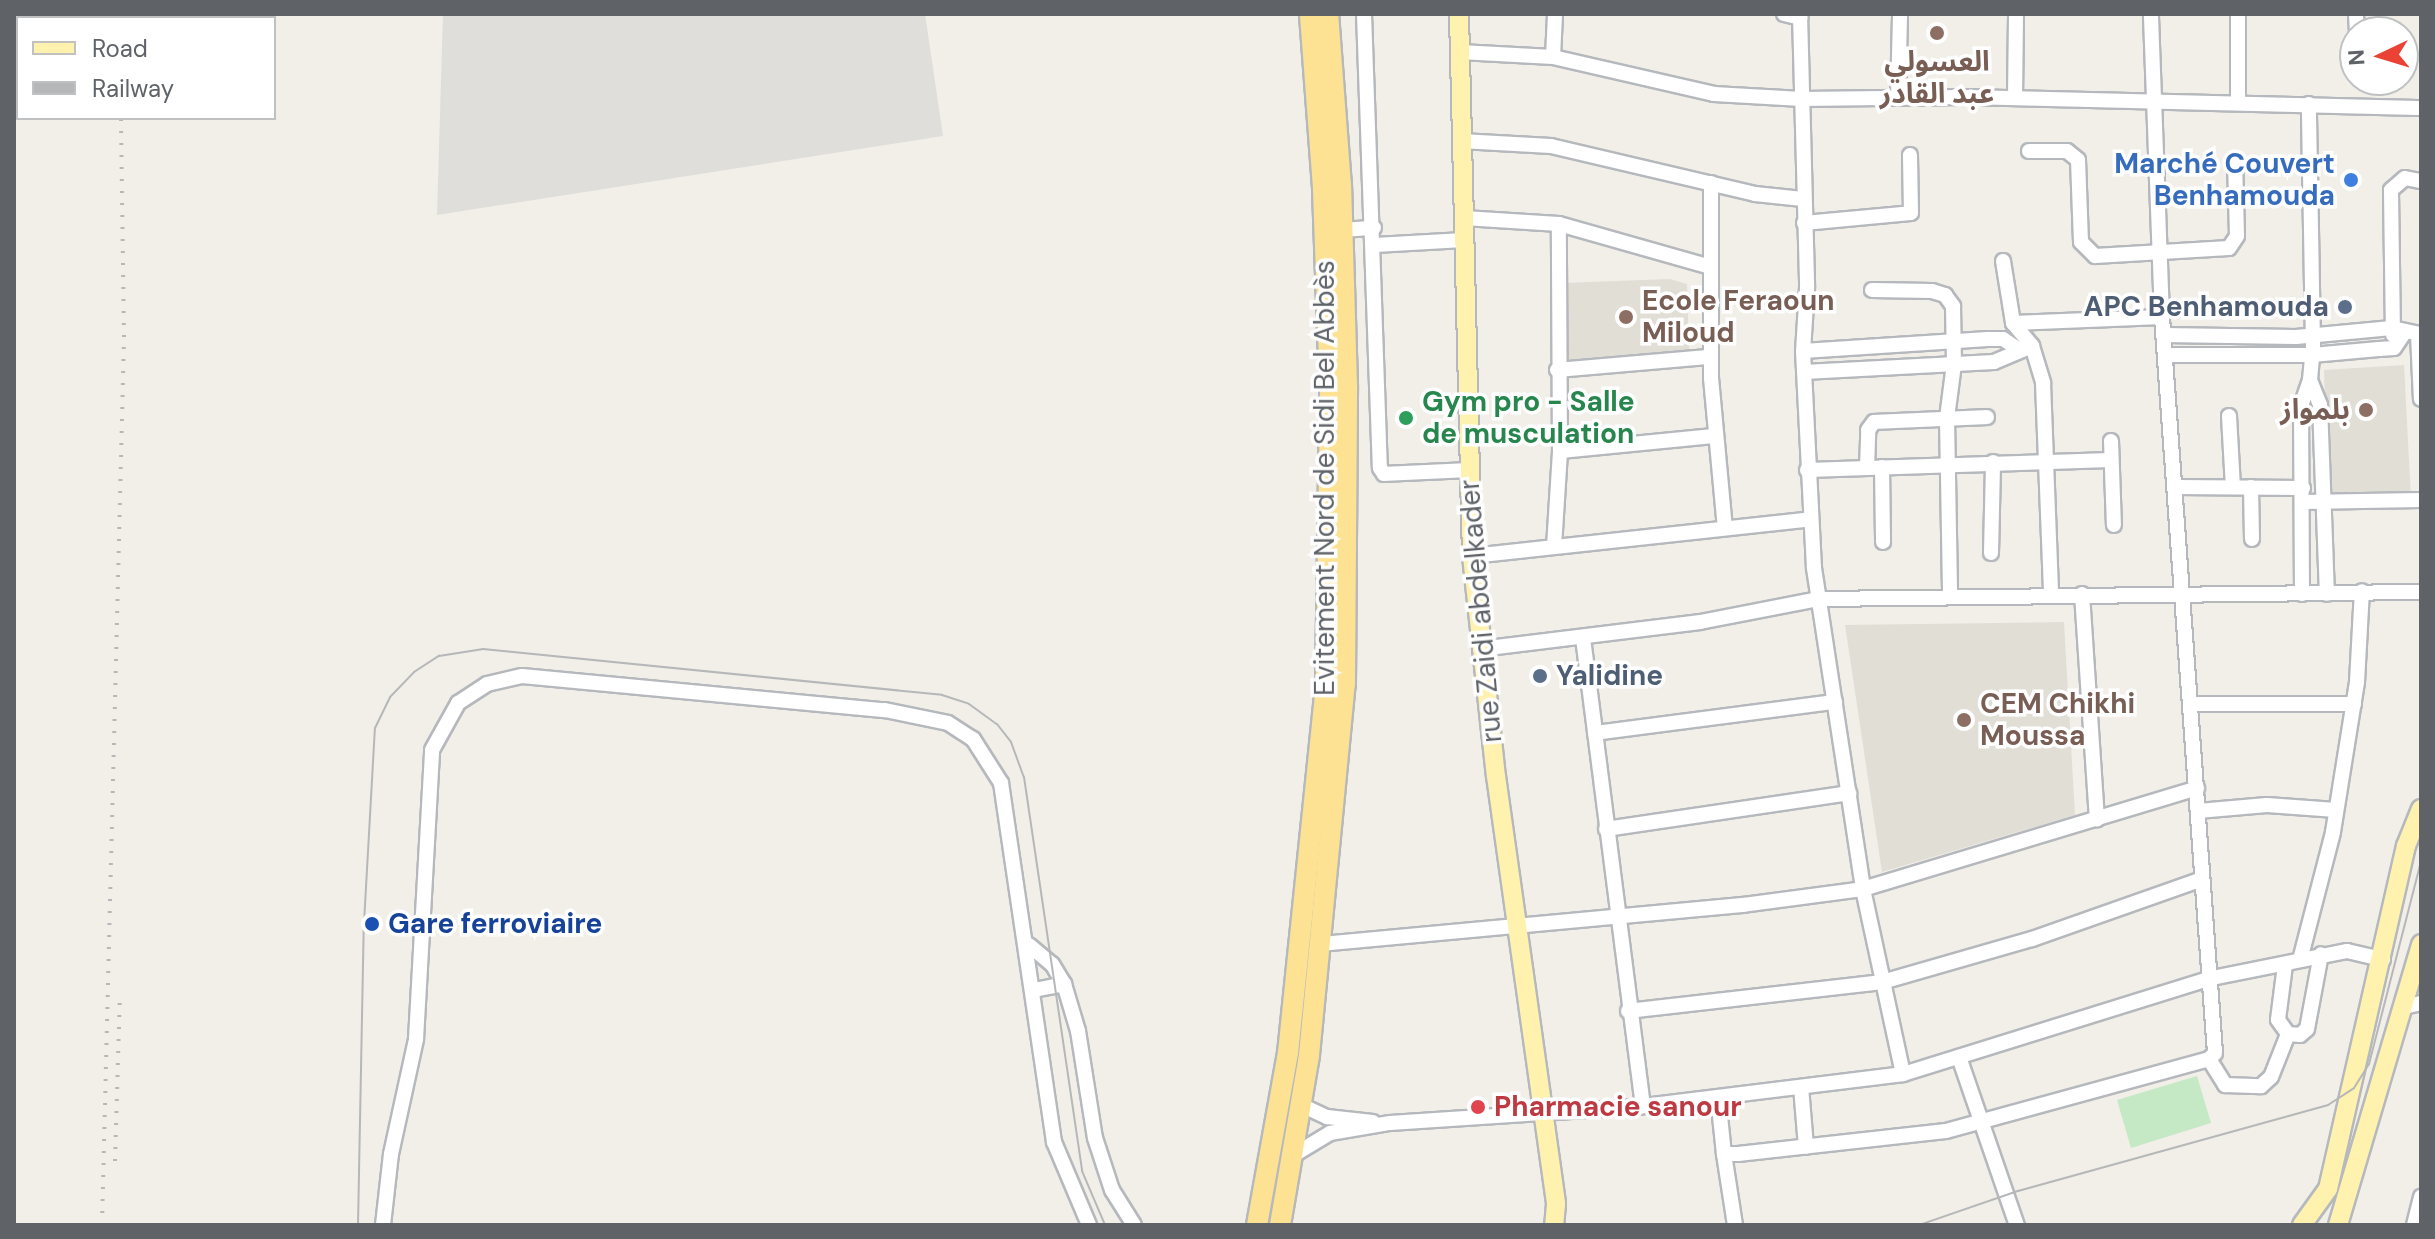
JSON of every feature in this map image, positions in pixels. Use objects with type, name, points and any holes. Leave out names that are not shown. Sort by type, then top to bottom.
[{"type":"highway","name":"Evitement Nord de Sidi Bel Abbès","points":[[1257,1225],[1288,1053],[1326,687],[1330,390],[1323,188],[1310,14]]},
{"type":"highway","name":"Evitement Nord de Sidi Bel Abbès","points":[[1280,1225],[1301,1105],[1321,944],[1345,684],[1349,571],[1342,230],[1328,14]]},
{"type":"main road","name":"rue Zaidi abdelkader","points":[[1459,14],[1472,556],[1480,649],[1556,1204],[1554,1225]]},
{"type":"main road","points":[[2302,1225],[2328,1189],[2383,959],[2406,846],[2421,809]]},
{"type":"main road","points":[[2338,1225],[2412,1005],[2421,944]]},
{"type":"main road","name":"rue Zaidi abdelkader","points":[[1556,1204],[1565,1225]]},
{"type":"street","points":[[1364,14],[1375,245],[1380,468],[1384,474],[1468,470]]},
{"type":"street","points":[[1553,57],[1555,14]]},
{"type":"street","points":[[1784,14],[1800,16],[1803,351],[1807,470],[1818,599],[1863,889],[1903,1074]]},
{"type":"street","points":[[1898,98],[1900,14]]},
{"type":"street","points":[[2015,98],[2016,14]]},
{"type":"street","points":[[2151,14],[2162,317],[2192,704],[2202,879],[2217,1042],[2209,1059]]},
{"type":"street","points":[[2238,14],[2238,103]]},
{"type":"street","points":[[1460,52],[1553,57],[1714,94],[1802,99],[2153,100],[2419,109]]},
{"type":"street","points":[[2302,594],[2301,406],[2310,380],[2312,355],[2309,104]]},
{"type":"street","points":[[1461,141],[1551,146],[1711,183],[1803,199]]},
{"type":"street","points":[[2029,151],[2067,151],[2078,160],[2081,242],[2088,253],[2160,253],[2235,243],[2235,162]]},
{"type":"street","points":[[1804,223],[1911,213],[1910,155]]},
{"type":"street","points":[[2421,181],[2405,178],[2391,190],[2421,399]]},
{"type":"street","points":[[1711,183],[1707,266],[1710,357],[1714,436],[1725,528]]},
{"type":"street","points":[[1464,218],[1559,224],[1707,266]]},
{"type":"street","points":[[1554,547],[1560,451],[1557,370],[1559,224]]},
{"type":"street","points":[[1342,230],[1374,228]]},
{"type":"street","points":[[1375,245],[1464,240]]},
{"type":"street","points":[[2003,261],[2013,323],[2025,348],[2042,366],[2051,595]]},
{"type":"street","points":[[1872,290],[1945,295],[1953,306],[1954,364],[1947,418],[1950,597]]},
{"type":"street","points":[[2013,323],[2162,317]]},
{"type":"street","points":[[2164,335],[2409,332]]},
{"type":"street","points":[[2165,355],[2312,355],[2394,348],[2409,332]]},
{"type":"street","points":[[1803,351],[2003,339],[2025,348]]},
{"type":"street","points":[[1804,372],[2005,360],[2025,348]]},
{"type":"street","points":[[1557,370],[1710,357]]},
{"type":"street","points":[[2310,380],[2320,405],[2327,594]]},
{"type":"street","points":[[2229,416],[2233,487]]},
{"type":"street","points":[[1883,542],[1870,424],[1987,417]]},
{"type":"street","points":[[1560,451],[1714,436]]},
{"type":"street","points":[[2111,441],[2114,525]]},
{"type":"street","points":[[1807,470],[1948,462],[2111,460]]},
{"type":"street","points":[[1991,553],[1993,462]]},
{"type":"street","points":[[2176,487],[2251,487],[2325,501],[2421,500]]},
{"type":"street","points":[[2251,487],[2252,539]]},
{"type":"street","points":[[1472,556],[1811,519]]},
{"type":"street","points":[[2300,960],[2336,810],[2354,704],[2362,591]]},
{"type":"street","points":[[1480,649],[1583,638],[1818,599],[2421,592]]},
{"type":"street","points":[[2082,594],[2097,820]]},
{"type":"street","points":[[1583,638],[1628,1011],[1643,1106]]},
{"type":"street","points":[[383,1225],[391,1154],[416,1039],[427,774],[448,716],[487,684],[536,676],[885,710],[948,723],[985,751],[1001,783],[1029,944],[1054,1142],[1089,1225]]},
{"type":"street","points":[[1595,733],[1835,702]]},
{"type":"street","points":[[2192,704],[2354,704]]},
{"type":"street","points":[[1321,944],[1863,889],[2197,788]]},
{"type":"street","points":[[1606,829],[1849,793]]},
{"type":"street","points":[[2198,811],[2267,805],[2336,810]]},
{"type":"street","points":[[1628,1011],[1882,982],[2032,939],[2202,879]]},
{"type":"street","points":[[1029,944],[1052,964],[1064,984],[1078,1031],[1095,1138],[1112,1190],[1134,1225]]},
{"type":"street","points":[[1292,1156],[1330,1133],[1390,1123],[1544,1109],[1643,1106],[1903,1074],[2212,978],[2285,965],[2321,954],[2356,951],[2383,959]]},
{"type":"street","points":[[2288,1034],[2307,1029],[2321,954]]},
{"type":"street","points":[[2285,965],[2278,1020],[2288,1034]]},
{"type":"street","points":[[1034,990],[1064,984]]},
{"type":"street","points":[[2209,1059],[2225,1085],[2261,1086],[2271,1077],[2288,1034]]},
{"type":"street","points":[[1959,1057],[2017,1225]]},
{"type":"street","points":[[1724,1154],[1946,1131],[1982,1118],[2209,1059]]},
{"type":"street","points":[[1801,1087],[1806,1147]]},
{"type":"street","points":[[1718,1097],[1735,1225]]},
{"type":"street","points":[[1301,1105],[1327,1117],[1390,1123]]},
{"type":"street","points":[[2414,1225],[2421,1199]]},
{"type":"shaded area","points":[[443,14],[925,14],[943,136],[437,215]]},
{"type":"shaded area","name":"Ecole Feraoun Miloud","points":[[1670,279],[1687,284],[1689,350],[1565,365],[1563,283]]},
{"type":"shaded area","name":"بلمواز","points":[[2404,365],[2411,498],[2328,500],[2324,370]]},
{"type":"shaded area","name":"CEM Chikhi Moussa","points":[[2064,622],[2075,815],[1882,872],[1845,625]]},
{"type":"green space","points":[[2197,1076],[2211,1123],[2131,1148],[2117,1100]]},
{"type":"tram line","points":[[358,1225],[364,923],[375,728],[390,697],[414,672],[439,656],[483,649],[942,695],[969,704],[997,724],[1011,742],[1024,777],[1082,1171],[1105,1225]]},
{"type":"tram line","points":[[1919,1225],[2018,1191],[2328,1105],[2354,1088],[2369,1064],[2421,862]]},
{"type":"railway","points":[[102,1225],[124,337],[121,120]]},
{"type":"railway","points":[[115,1161],[120,997]]},
{"type":"place","name":"العسولي عبد القادر","points":[[1937,33]]},
{"type":"place","name":"Marché Couvert Benhamouda","points":[[2351,180]]},
{"type":"place","name":"APC Benhamouda","points":[[2345,307]]},
{"type":"place","name":"Ecole Feraoun Miloud","points":[[1626,317]]},
{"type":"place","name":"بلمواز","points":[[2366,410]]},
{"type":"place","name":"Gym pro - Salle de musculation","points":[[1406,418]]},
{"type":"place","name":"Yalidine","points":[[1540,676]]},
{"type":"place","name":"CEM Chikhi Moussa","points":[[1964,720]]},
{"type":"place","name":"Gare ferroviaire","points":[[372,924]]},
{"type":"place","name":"Pharmacie sanour","points":[[1478,1107]]}]
